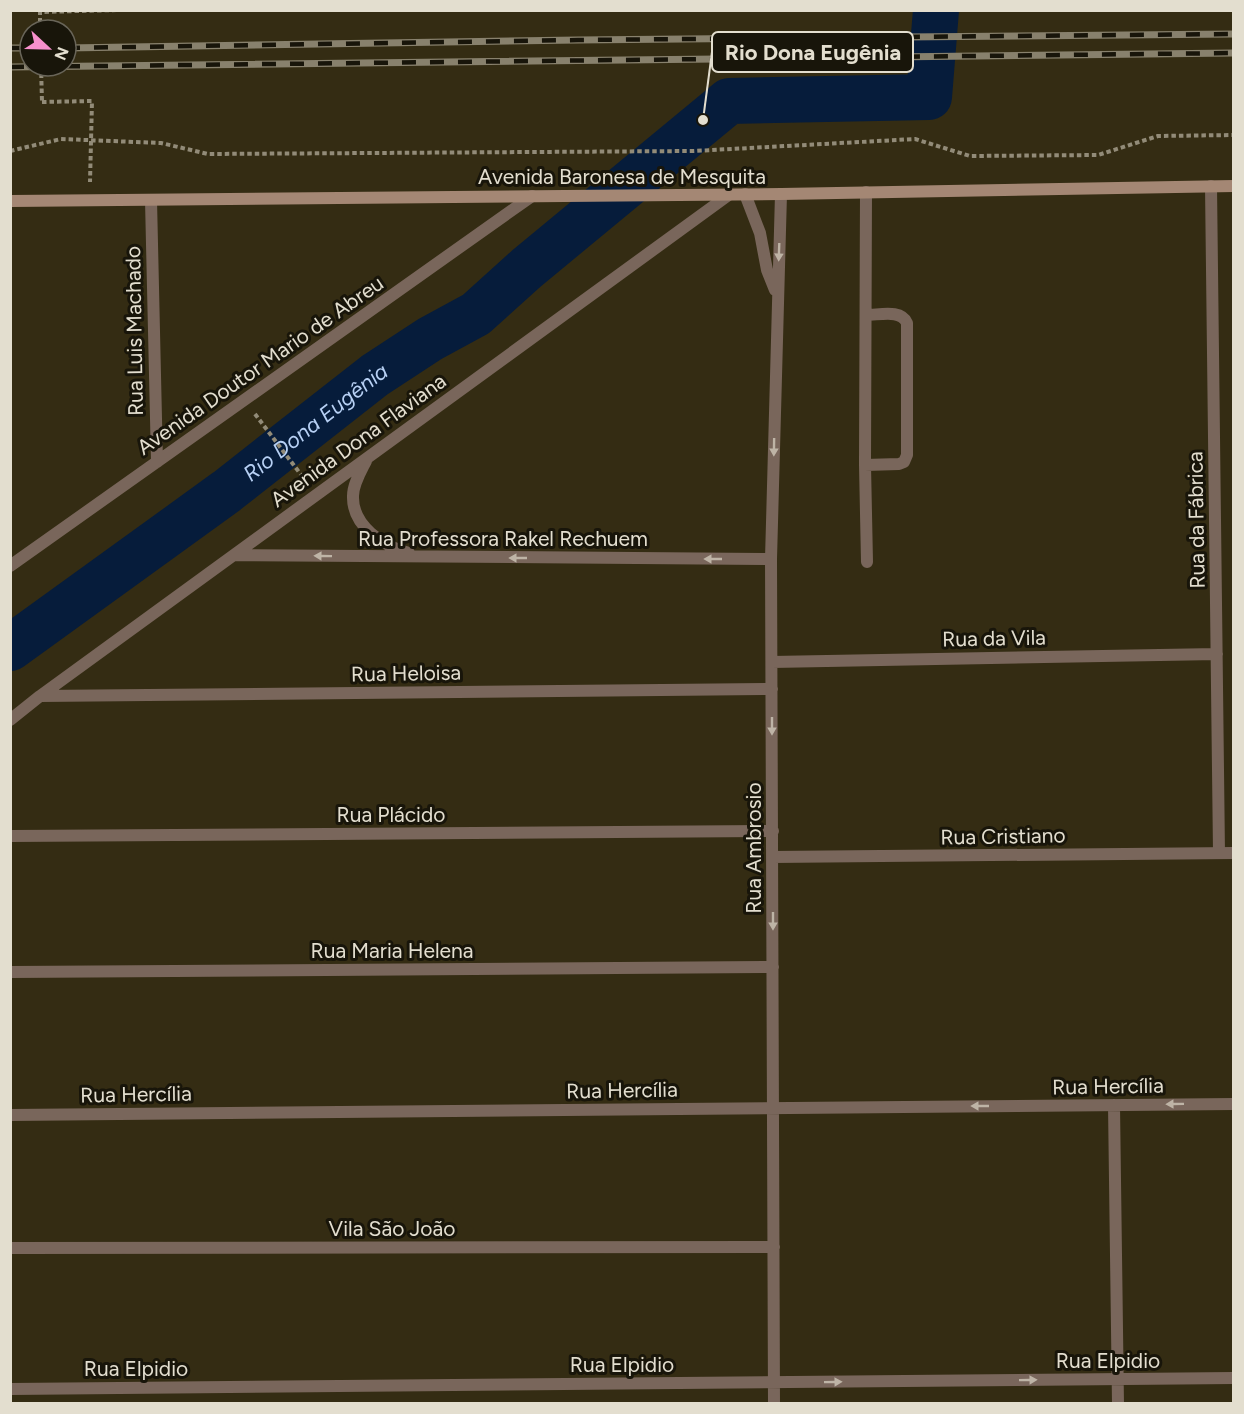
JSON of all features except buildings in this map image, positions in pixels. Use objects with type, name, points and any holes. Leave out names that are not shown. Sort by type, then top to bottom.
[{"type":"main road","name":"Avenida Baronesa de Mesquita","points":[[10,201],[781,194],[1233,186]]},
{"type":"street","name":"Rua da Fábrica","points":[[1211,186],[1219,853]]},
{"type":"street","points":[[866,192],[867,562]]},
{"type":"street","name":"Avenida Dona Flaviana","points":[[10,720],[730,194]]},
{"type":"street","name":"Rua Ambrosio","points":[[745,194],[760,233],[767,270],[777,293]]},
{"type":"street","name":"Rua Ambrosio","points":[[774,1404],[771,560],[781,194]]},
{"type":"street","name":"Avenida Doutor Mario de Abreu","points":[[10,566],[532,196]]},
{"type":"street","name":"Rua Luis Machado","points":[[151,200],[157,462]]},
{"type":"street","points":[[865,465],[899,464],[904,462],[907,455],[907,323],[905,317],[898,314],[866,315]]},
{"type":"street","points":[[368,457],[359,475],[353,496],[356,513],[364,528],[396,549],[430,557]]},
{"type":"street","name":"Rua Professora Rakel Rechuem","points":[[234,555],[771,560]]},
{"type":"street","name":"Rua da Vila","points":[[772,662],[1217,654]]},
{"type":"street","name":"Rua Heloisa","points":[[40,696],[772,689]]},
{"type":"street","name":"Rua Plácido","points":[[10,836],[772,831]]},
{"type":"street","name":"Rua Cristiano","points":[[772,857],[1233,853]]},
{"type":"street","name":"Rua Maria Helena","points":[[10,972],[773,967]]},
{"type":"street","name":"Rua Hercília","points":[[10,1115],[1233,1104]]},
{"type":"street","points":[[1114,1105],[1118,1404]]},
{"type":"street","name":"Vila São João","points":[[10,1248],[774,1247]]},
{"type":"street","name":"Rua Elpidio","points":[[10,1389],[1233,1378]]},
{"type":"path","points":[[40,18],[40,12],[117,10]]},
{"type":"path","points":[[41,78],[42,102],[92,101],[90,200]]},
{"type":"path","points":[[10,151],[62,139],[161,143],[208,154],[694,151],[915,139],[970,156],[1098,154],[1158,136],[1233,135]]},
{"type":"path","points":[[263,424],[299,472]]},
{"type":"waterway","name":"Rio Dona Eugênia","points":[[10,648],[227,491],[375,375],[430,339],[476,314],[527,268],[729,101],[929,97],[936,10]]},
{"type":"railway","points":[[78,48],[578,40],[1234,34]]},
{"type":"railway","points":[[10,48],[18,48]]},
{"type":"railway","points":[[10,67],[1234,53]]},
{"type":"place","name":"Rio Dona Eugênia","points":[[703,120]]}]
